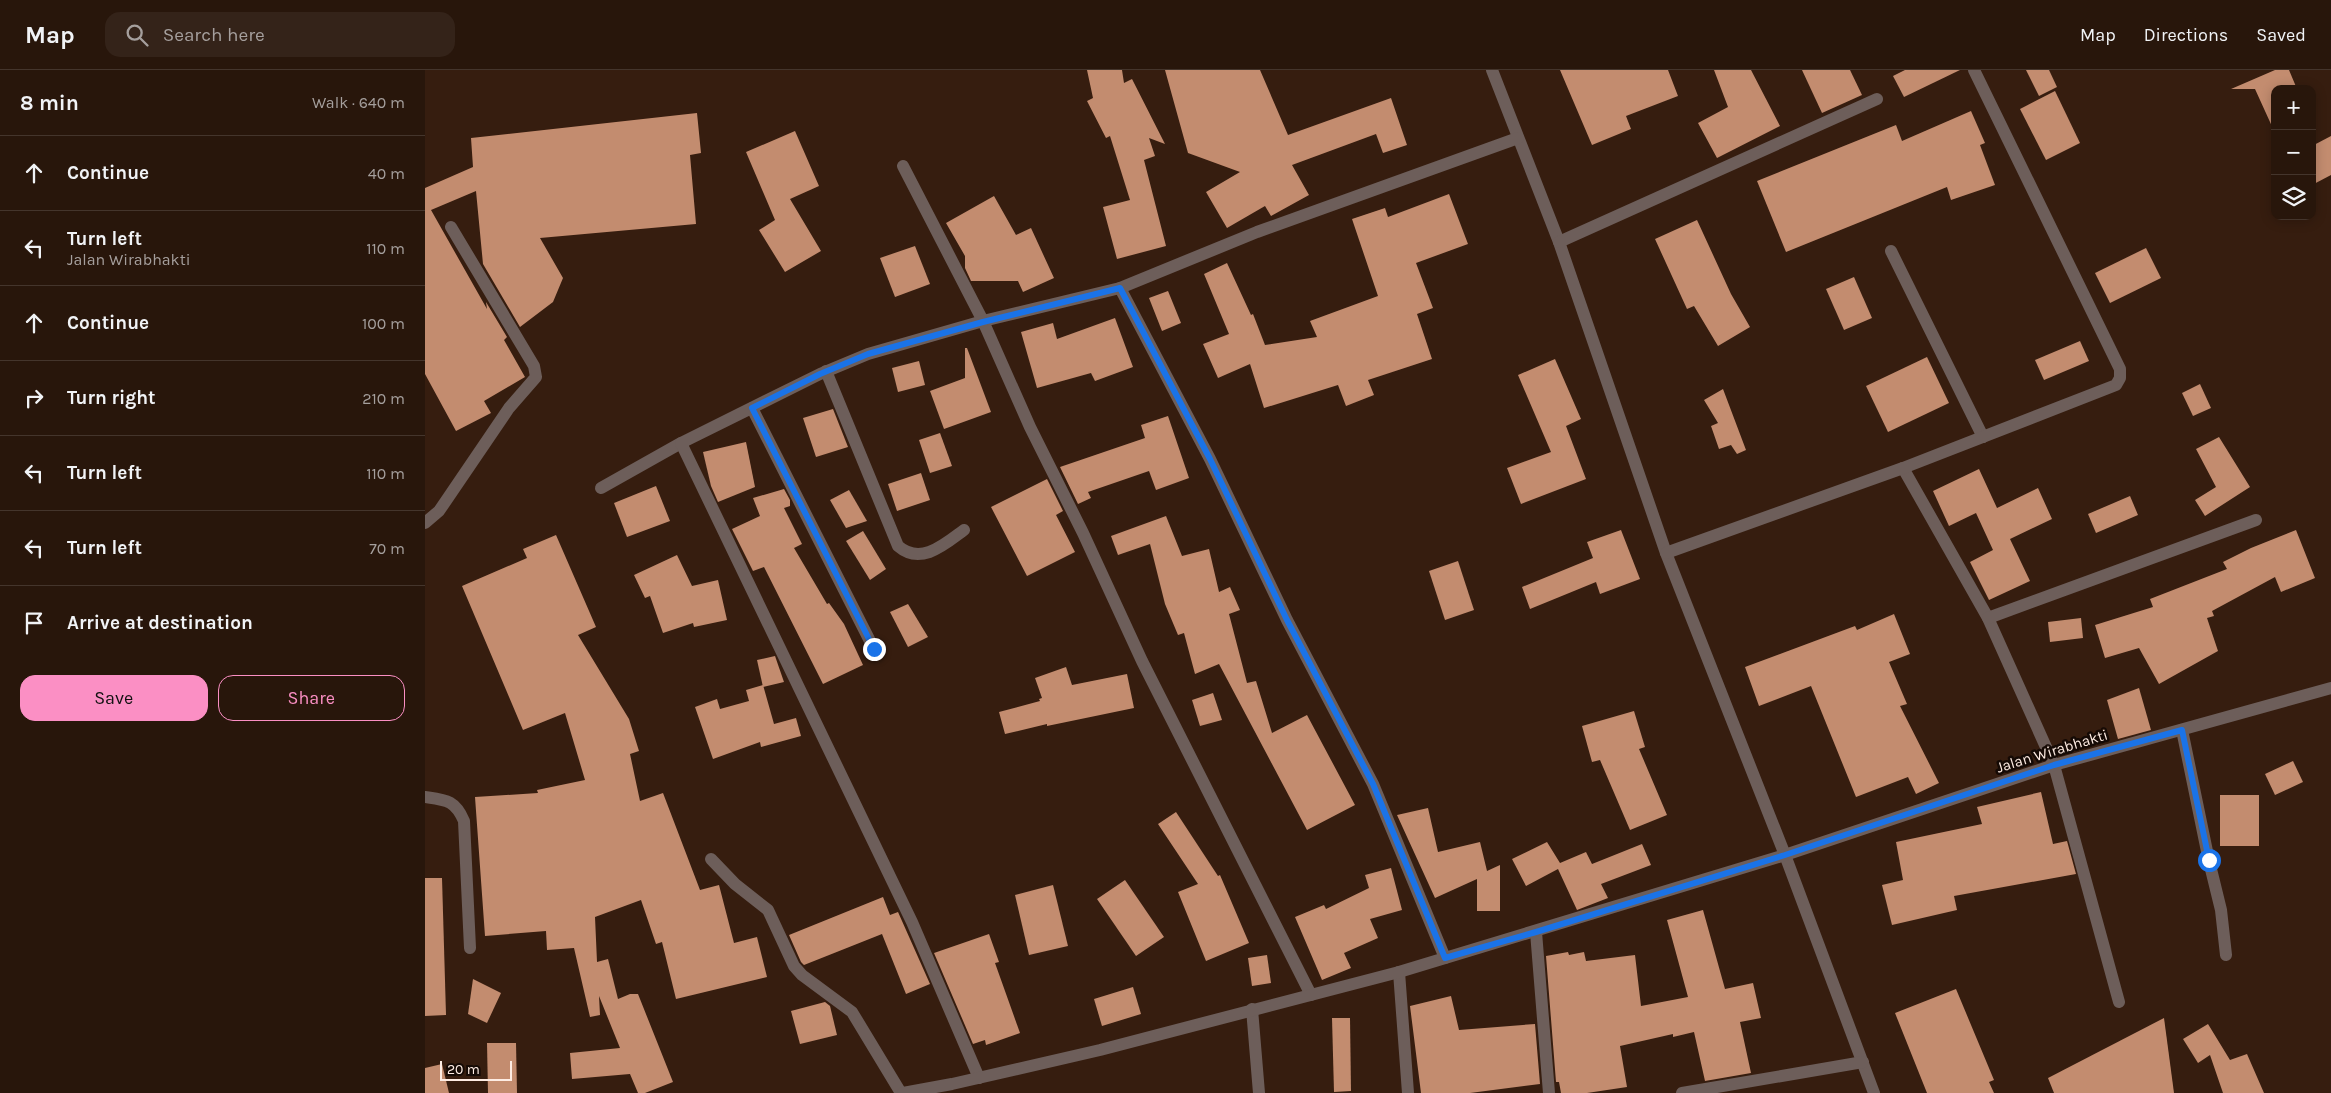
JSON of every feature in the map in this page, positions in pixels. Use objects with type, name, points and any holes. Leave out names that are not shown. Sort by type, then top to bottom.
[{"type":"street","points":[[1492,70],[1559,242],[1666,553],[1785,855],[1874,1093]]},
{"type":"street","points":[[1666,553],[1903,468],[2116,385],[2120,378],[2121,369],[1974,70]]},
{"type":"street","points":[[1559,242],[1877,99]]},
{"type":"street","points":[[601,488],[681,443],[827,371],[868,354],[983,322],[1120,288],[1257,232],[1518,138]]},
{"type":"street","points":[[903,166],[983,322],[1030,427],[1083,533],[1142,662],[1311,995]]},
{"type":"street","points":[[425,523],[439,511],[509,408],[536,377],[534,366],[451,227]]},
{"type":"street","points":[[1891,251],[1983,438]]},
{"type":"street","points":[[1120,288],[1210,459],[1287,620],[1373,784],[1445,958]]},
{"type":"street","points":[[827,371],[898,546],[906,553],[923,554],[940,548],[964,530]]},
{"type":"street","points":[[752,408],[874,649]]},
{"type":"street","points":[[681,443],[912,922],[979,1078]]},
{"type":"street","points":[[1903,468],[1988,618],[2054,765],[2119,1002]]},
{"type":"street","points":[[1988,618],[2256,520]]},
{"type":"street","name":"Jalan Wirabhakti","points":[[902,1093],[952,1089],[979,1078],[1100,1050],[1399,972],[1785,855],[2054,765],[2331,688]]},
{"type":"street","points":[[2182,730],[2221,910],[2226,955]]},
{"type":"street","points":[[425,797],[447,800],[459,808],[464,821],[470,948]]},
{"type":"street","points":[[711,859],[735,884],[768,910],[794,966],[802,975],[852,1012],[902,1093]]},
{"type":"street","points":[[1536,932],[1549,1093]]},
{"type":"street","points":[[1399,972],[1408,1093]]},
{"type":"street","points":[[1252,1009],[1259,1093]]},
{"type":"street","points":[[1682,1093],[1863,1062]]},
{"type":"building","points":[[1087,70],[1122,70],[1124,83],[1132,79],[1165,144],[1149,138],[1155,156],[1144,160],[1166,246],[1117,259],[1103,207],[1130,200],[1110,136],[1106,138],[1087,101],[1093,98]]},
{"type":"building","points":[[1165,70],[1260,70],[1288,135],[1391,98],[1407,145],[1383,153],[1376,134],[1292,165],[1309,195],[1271,216],[1265,206],[1227,228],[1206,192],[1240,172],[1188,153]]},
{"type":"building","points":[[1560,70],[1668,70],[1678,96],[1626,116],[1631,129],[1592,145]]},
{"type":"building","points":[[1714,70],[1751,70],[1780,126],[1717,158],[1698,123],[1728,107]]},
{"type":"building","points":[[1802,70],[1850,70],[1862,95],[1822,113]]},
{"type":"building","points":[[1905,70],[1960,70],[1904,97],[1893,76]]},
{"type":"building","points":[[2026,70],[2049,70],[2057,87],[2039,96]]},
{"type":"building","points":[[2275,70],[2289,70],[2295,85],[2271,85],[2271,124],[2255,89],[2231,89]]},
{"type":"building","points":[[2055,91],[2080,143],[2046,160],[2020,109]]},
{"type":"building","points":[[1971,111],[1985,143],[1980,145],[1995,185],[1951,200],[1947,187],[1786,252],[1757,181],[1896,125],[1902,141]]},
{"type":"building","points":[[697,113],[701,153],[690,155],[696,224],[540,238],[563,278],[553,302],[520,327],[483,264],[476,191],[431,210],[487,309],[486,302],[507,337],[504,340],[525,377],[484,401],[491,413],[456,431],[425,374],[425,188],[473,167],[471,138]]},
{"type":"building","points":[[795,131],[819,186],[790,199],[821,251],[785,272],[759,230],[775,220],[746,152]]},
{"type":"building","points":[[2331,136],[2331,175],[2316,183],[2316,175],[2316,144]]},
{"type":"building","points":[[1449,194],[1468,244],[1416,263],[1433,308],[1417,314],[1432,359],[1368,380],[1374,395],[1346,406],[1338,385],[1264,408],[1250,364],[1218,378],[1203,344],[1229,334],[1204,274],[1227,263],[1251,315],[1253,314],[1265,345],[1317,337],[1310,321],[1378,296],[1352,219],[1385,208],[1388,217]]},
{"type":"building","points":[[994,196],[1016,235],[1031,228],[1054,278],[1023,292],[1018,281],[971,281],[965,268],[965,256],[946,223]]},
{"type":"building","points":[[1697,220],[1731,294],[1750,327],[1718,346],[1694,306],[1687,309],[1655,239]]},
{"type":"building","points":[[915,246],[930,284],[895,297],[880,258]]},
{"type":"building","points":[[2146,248],[2161,278],[2110,303],[2095,273]]},
{"type":"building","points":[[1854,277],[1872,318],[1844,330],[1826,289]]},
{"type":"building","points":[[1168,291],[1181,323],[1162,331],[1149,298]]},
{"type":"building","points":[[1115,318],[1133,367],[1095,381],[1091,373],[1037,388],[1021,332],[1053,323],[1057,339]]},
{"type":"building","points":[[2080,341],[2089,361],[2044,380],[2035,360]]},
{"type":"building","points":[[965,348],[967,348],[991,412],[944,429],[930,391],[965,378]]},
{"type":"building","points":[[1927,357],[1949,403],[1888,432],[1866,386]]},
{"type":"building","points":[[1555,359],[1581,419],[1566,426],[1586,479],[1521,504],[1507,468],[1551,452],[1518,375]]},
{"type":"building","points":[[919,361],[925,385],[898,392],[892,368]]},
{"type":"building","points":[[2200,384],[2211,408],[2193,416],[2182,393]]},
{"type":"building","points":[[1723,389],[1746,450],[1737,454],[1731,445],[1719,449],[1711,426],[1718,423],[1704,400]]},
{"type":"building","points":[[833,409],[848,447],[816,457],[803,418]]},
{"type":"building","points":[[1168,416],[1189,478],[1156,490],[1149,471],[1088,492],[1091,498],[1078,504],[1060,467],[1145,438],[1141,425]]},
{"type":"building","points":[[940,433],[952,466],[930,473],[919,440]]},
{"type":"building","points":[[2219,437],[2250,487],[2205,516],[2195,500],[2216,487],[2196,449]]},
{"type":"building","points":[[746,442],[755,487],[718,502],[711,486],[703,452]]},
{"type":"building","points":[[1979,469],[1997,508],[2038,488],[2052,519],[2010,539],[2030,581],[1989,600],[1970,562],[1993,550],[1976,513],[1949,526],[1933,491]]},
{"type":"building","points":[[921,473],[930,500],[897,511],[888,484]]},
{"type":"building","points":[[1047,479],[1063,511],[1056,515],[1075,552],[1027,576],[991,507]]},
{"type":"building","points":[[656,486],[670,521],[627,537],[614,503]]},
{"type":"building","points":[[784,489],[790,500],[790,506],[784,508],[802,544],[794,548],[827,604],[829,603],[844,624],[863,665],[823,684],[764,567],[753,571],[732,529],[760,516],[753,498]]},
{"type":"building","points":[[849,490],[867,521],[846,528],[830,500]]},
{"type":"building","points":[[2130,496],[2138,515],[2096,533],[2088,514]]},
{"type":"building","points":[[1166,516],[1182,556],[1209,549],[1219,592],[1230,587],[1240,610],[1229,614],[1247,683],[1256,681],[1272,733],[1307,715],[1355,805],[1307,830],[1219,664],[1195,674],[1184,633],[1178,635],[1165,604],[1150,544],[1118,555],[1111,536]]},
{"type":"building","points":[[1621,530],[1640,579],[1600,594],[1596,582],[1530,609],[1522,587],[1593,558],[1587,542]]},
{"type":"building","points":[[2296,530],[2315,578],[2281,592],[2275,577],[2212,611],[2214,616],[2207,618],[2218,651],[2159,684],[2139,648],[2105,658],[2095,625],[2153,607],[2150,599],[2227,569],[2223,562],[2251,548]]},
{"type":"building","points":[[863,531],[886,569],[870,580],[846,541]]},
{"type":"building","points":[[556,535],[596,627],[578,635],[629,719],[639,751],[630,754],[640,801],[663,793],[700,890],[719,885],[734,943],[757,937],[767,977],[676,999],[662,942],[656,944],[641,900],[595,917],[597,962],[608,959],[618,999],[630,994],[638,994],[673,1082],[645,1093],[638,1093],[630,1074],[572,1079],[570,1053],[620,1048],[599,996],[600,1015],[590,1017],[574,948],[547,950],[546,931],[485,936],[475,797],[538,793],[537,790],[585,780],[565,713],[523,730],[462,586],[527,558],[523,549]]},
{"type":"building","points":[[677,555],[692,586],[718,580],[727,620],[694,627],[693,623],[663,633],[650,596],[645,598],[634,575]]},
{"type":"building","points":[[1458,561],[1474,610],[1445,620],[1429,571]]},
{"type":"building","points":[[908,604],[928,637],[908,647],[890,612]]},
{"type":"building","points":[[1894,614],[1910,654],[1889,662],[1907,704],[1900,706],[1939,783],[1916,794],[1908,777],[1856,797],[1811,686],[1759,706],[1745,667],[1855,626],[1857,630]]},
{"type":"building","points":[[2081,618],[2083,638],[2050,642],[2048,622]]},
{"type":"building","points":[[775,656],[784,682],[763,687],[757,660]]},
{"type":"building","points":[[1066,667],[1072,685],[1127,674],[1134,708],[1047,726],[1047,724],[1005,734],[999,712],[1040,701],[1039,699],[1042,698],[1035,678]]},
{"type":"building","points":[[763,685],[774,724],[796,718],[801,736],[761,747],[760,742],[713,759],[695,707],[717,699],[720,709],[749,701],[746,690]]},
{"type":"building","points":[[2139,688],[2151,730],[2118,739],[2107,700]]},
{"type":"building","points":[[1213,693],[1222,720],[1200,726],[1192,700]]},
{"type":"building","points":[[1634,711],[1645,747],[1639,749],[1667,815],[1630,830],[1600,760],[1592,762],[1582,726]]},
{"type":"building","points":[[2293,761],[2303,782],[2275,795],[2265,774]]},
{"type":"building","points":[[2041,792],[2053,844],[2067,841],[2076,874],[1954,896],[1957,910],[1892,925],[1882,885],[1903,880],[1896,842],[1982,824],[1977,807]]},
{"type":"building","points":[[2220,795],[2259,795],[2259,846],[2220,846]]},
{"type":"building","points":[[1428,808],[1438,852],[1480,842],[1487,871],[1500,865],[1500,911],[1477,911],[1477,879],[1435,898],[1397,815]]},
{"type":"building","points":[[1176,812],[1218,876],[1220,875],[1249,943],[1206,961],[1178,892],[1198,884],[1158,824]]},
{"type":"building","points":[[1547,842],[1560,863],[1586,852],[1592,864],[1642,844],[1651,865],[1601,884],[1608,898],[1577,910],[1558,869],[1526,886],[1512,859]]},
{"type":"building","points":[[1391,868],[1402,910],[1370,919],[1378,938],[1344,953],[1351,968],[1322,980],[1295,917],[1324,905],[1326,909],[1369,888],[1365,875]]},
{"type":"building","points":[[425,878],[442,878],[446,1015],[425,1016]]},
{"type":"building","points":[[1125,880],[1164,937],[1136,956],[1097,899]]},
{"type":"building","points":[[1053,885],[1068,946],[1029,955],[1015,895]]},
{"type":"building","points":[[883,897],[890,915],[898,912],[930,984],[906,994],[882,934],[804,965],[801,962],[789,935]]},
{"type":"building","points":[[1703,910],[1725,989],[1753,983],[1761,1018],[1740,1022],[1751,1073],[1705,1081],[1694,1032],[1673,1037],[1673,1034],[1620,1046],[1627,1087],[1587,1093],[1561,1093],[1559,1082],[1556,1082],[1546,956],[1568,952],[1569,955],[1584,952],[1586,961],[1635,955],[1641,1006],[1688,997],[1667,920]]},
{"type":"building","points":[[989,934],[999,962],[995,963],[1020,1033],[986,1045],[985,1040],[973,1044],[934,953]]},
{"type":"building","points":[[1267,955],[1271,983],[1252,986],[1248,958]]},
{"type":"building","points":[[473,979],[501,993],[487,1023],[468,1014]]},
{"type":"building","points":[[1133,987],[1141,1014],[1102,1026],[1094,999]]},
{"type":"building","points":[[1956,989],[1994,1080],[1989,1082],[1994,1093],[1927,1093],[1895,1013]]},
{"type":"building","points":[[1451,996],[1459,1030],[1535,1024],[1540,1084],[1470,1093],[1421,1093],[1410,1006]]},
{"type":"building","points":[[825,1002],[830,1006],[837,1035],[800,1044],[791,1011]]},
{"type":"building","points":[[1332,1018],[1350,1018],[1351,1091],[1334,1092]]},
{"type":"building","points":[[2164,1018],[2174,1093],[2054,1093],[2048,1078]]},
{"type":"building","points":[[2208,1024],[2230,1060],[2247,1054],[2264,1093],[2223,1093],[2210,1055],[2198,1063],[2183,1039]]},
{"type":"building","points":[[487,1043],[516,1043],[517,1093],[488,1093]]},
{"type":"building","points":[[442,1064],[449,1093],[425,1093],[425,1068]]},
{"type":"route","points":[[874,649],[752,408],[820,374],[868,354],[983,322],[1120,288],[1210,459],[1287,620],[1373,784],[1445,958],[1536,932],[1785,855],[2054,765],[2182,730],[2209,860]]}]
